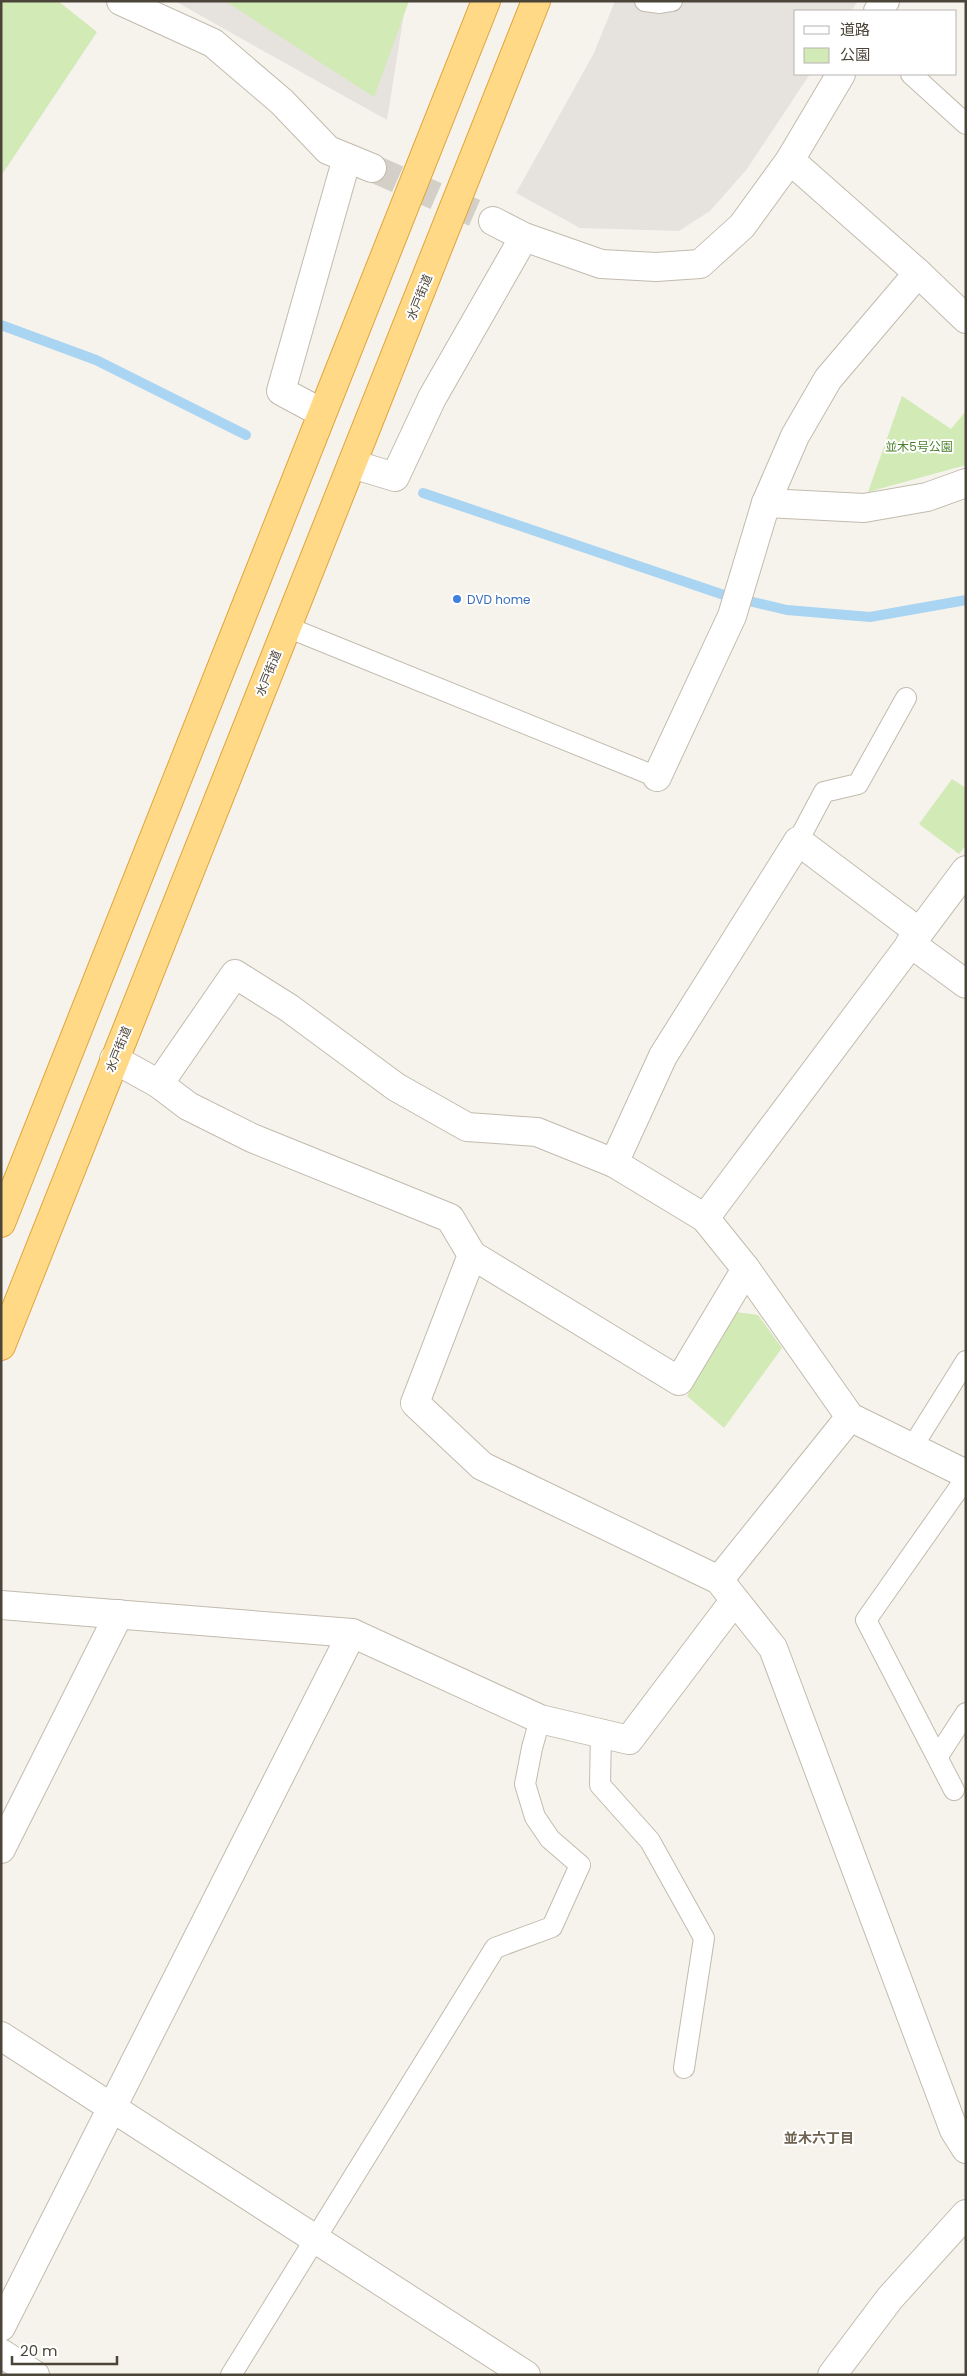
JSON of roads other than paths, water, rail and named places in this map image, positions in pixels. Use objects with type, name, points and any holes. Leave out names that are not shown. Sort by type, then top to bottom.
[{"type":"highway","points":[[1,1223],[486,1]]},
{"type":"highway","name":"水戸街道","points":[[1,1346],[536,1]]},
{"type":"street","points":[[121,1],[213,43],[282,102],[328,150],[372,168]]},
{"type":"street","points":[[493,221],[524,237],[601,264],[656,267],[700,264],[742,226],[790,160],[840,75]]},
{"type":"street","points":[[322,413],[281,391],[346,158]]},
{"type":"street","points":[[790,160],[918,273],[966,319]]},
{"type":"street","points":[[352,464],[395,477],[432,398],[524,237]]},
{"type":"street","points":[[657,777],[732,616],[766,503],[795,436],[828,379],[918,273]]},
{"type":"street","points":[[766,503],[864,508],[927,497],[966,483]]},
{"type":"street","points":[[614,1163],[663,1056],[798,842],[914,937],[966,984]]},
{"type":"street","points":[[705,1218],[966,870]]},
{"type":"street","points":[[160,1084],[235,974],[289,1008],[396,1087],[467,1127],[537,1132],[614,1163],[705,1218],[746,1269],[850,1417],[966,1474]]},
{"type":"street","points":[[114,1059],[160,1084],[188,1106],[252,1138],[450,1218],[472,1255],[679,1381],[746,1269]]},
{"type":"street","points":[[472,1255],[415,1403],[482,1466],[727,1590],[773,1648],[954,2130],[966,2149]]},
{"type":"street","points":[[1,1605],[352,1633],[540,1718],[629,1740],[727,1590],[850,1417]]},
{"type":"street","points":[[1,1849],[118,1614]]},
{"type":"street","points":[[1,2327],[352,1633]]},
{"type":"street","points":[[1,2036],[526,2375]]},
{"type":"street","points":[[832,2375],[890,2298],[966,2214]]},
{"type":"street","points":[[1,2353],[35,2375]]},
{"type":"lane","points":[[645,1],[660,3],[672,1]]},
{"type":"lane","points":[[912,75],[966,124]]},
{"type":"lane","points":[[287,627],[657,777]]},
{"type":"lane","points":[[798,842],[824,792],[858,784],[906,698]]},
{"type":"lane","points":[[912,1449],[966,1361]]},
{"type":"lane","points":[[954,1790],[866,1620],[966,1478]]},
{"type":"lane","points":[[938,1756],[966,1713]]},
{"type":"lane","points":[[231,2375],[495,1948],[552,1926],[580,1865],[550,1839],[535,1817],[525,1784],[540,1718]]},
{"type":"lane","points":[[601,1733],[600,1785],[650,1841],[704,1938],[684,2068]]},
{"type":"waterway","points":[[1,325],[96,360],[246,435]]},
{"type":"waterway","points":[[423,493],[724,595],[787,610],[870,617],[966,600]]},
{"type":"tunnel","points":[[372,168],[493,221]]},
{"type":"place","name":"DVD home","points":[[457,599]]},
{"type":"district","name":"並木六丁目","points":[[819,2138]]},
{"type":"park label","name":"並木5号公園","points":[[919,446]]}]
